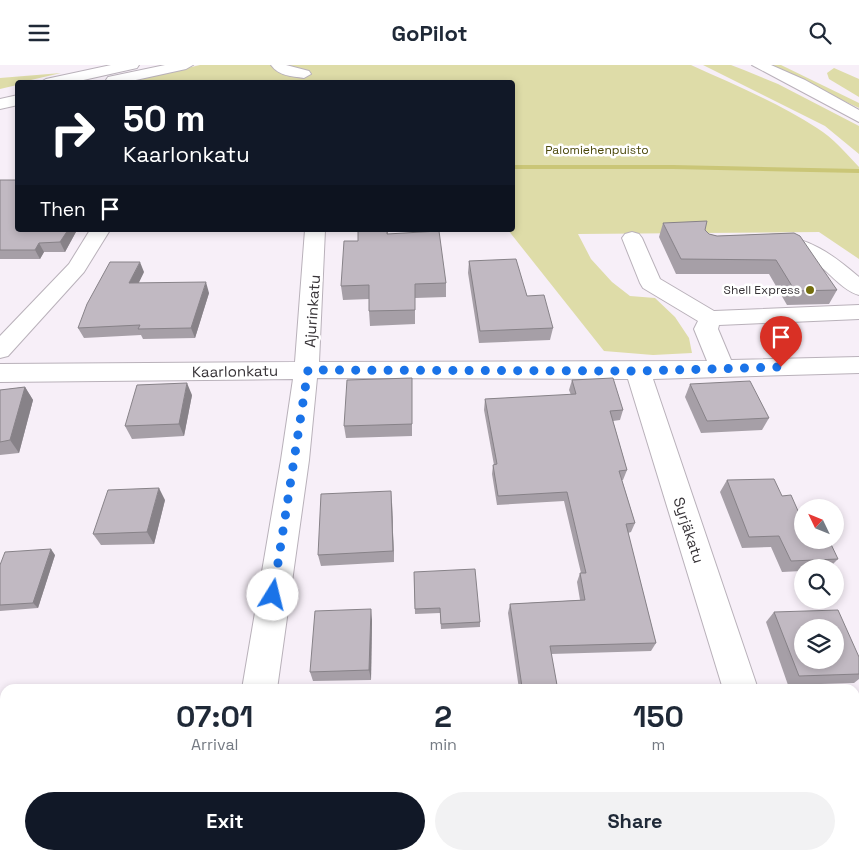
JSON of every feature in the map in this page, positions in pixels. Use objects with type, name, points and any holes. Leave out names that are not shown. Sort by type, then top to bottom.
[{"type":"street","points":[[60,80],[132,65]]},
{"type":"street","points":[[116,80],[186,65]]},
{"type":"street","points":[[278,65],[283,70],[304,74]]},
{"type":"street","points":[[754,67],[859,117]]},
{"type":"street","points":[[0,92],[15,89]]},
{"type":"street","points":[[0,104],[15,101]]},
{"type":"street","points":[[0,350],[77,268],[99,232]]},
{"type":"street","name":"Ajurinkatu","points":[[260,684],[308,370],[314,286],[315,232]]},
{"type":"street","points":[[632,238],[652,283],[710,318],[859,312]]},
{"type":"street","points":[[756,241],[792,241],[818,253],[859,288]]},
{"type":"street","points":[[710,318],[706,329],[722,368]]},
{"type":"street","name":"Kaarlonkatu","points":[[0,373],[308,370],[638,371],[859,365]]},
{"type":"street","name":"Syrjäkatu","points":[[638,371],[739,684]]},
{"type":"green space","name":"Palomiehenpuisto","points":[[200,65],[691,65],[787,110],[817,128],[839,146],[859,167],[859,259],[819,232],[578,234],[591,259],[612,282],[630,296],[655,298],[675,317],[689,338],[692,353],[653,355],[604,351],[510,232],[515,232],[515,80],[136,80]]},
{"type":"green space","points":[[703,65],[731,65],[744,70],[778,84],[859,126],[859,154],[825,126]]},
{"type":"green space","points":[[766,65],[781,65],[859,103],[859,108]]},
{"type":"green space","points":[[834,68],[859,79],[859,97],[829,79],[827,73]]},
{"type":"green space","points":[[61,73],[31,80],[15,80],[15,85],[0,89],[0,78]]},
{"type":"building","points":[[0,180],[15,180],[15,232],[67,232],[60,242],[39,243],[35,250],[0,250]]},
{"type":"building","points":[[707,221],[705,230],[709,234],[717,236],[794,233],[800,236],[837,290],[795,291],[776,260],[681,259],[663,223]]},
{"type":"building","points":[[358,232],[387,232],[387,234],[439,232],[446,283],[415,284],[415,310],[369,311],[369,285],[341,286],[344,241],[358,241]]},
{"type":"building","points":[[516,259],[527,296],[544,295],[553,328],[480,331],[469,261]]},
{"type":"building","points":[[110,262],[140,262],[129,283],[206,282],[191,328],[138,329],[140,325],[78,328],[87,304]]},
{"type":"building","points":[[412,378],[412,424],[344,426],[347,380]]},
{"type":"building","points":[[613,378],[623,410],[610,411],[627,470],[619,471],[635,523],[626,524],[656,643],[550,646],[557,684],[522,684],[510,604],[585,600],[580,573],[586,573],[567,492],[498,496],[493,465],[497,464],[485,399],[576,394],[572,380]]},
{"type":"building","points":[[750,381],[769,418],[707,421],[690,384]]},
{"type":"building","points":[[187,383],[179,424],[125,426],[137,385]]},
{"type":"building","points":[[25,387],[10,440],[0,442],[0,390]]},
{"type":"building","points":[[774,479],[782,496],[791,495],[794,502],[794,549],[833,549],[838,559],[794,559],[794,561],[791,561],[779,536],[749,537],[727,480]]},
{"type":"building","points":[[159,488],[147,532],[93,534],[108,490]]},
{"type":"building","points":[[391,491],[393,551],[318,555],[321,494]]},
{"type":"building","points":[[51,549],[33,603],[0,605],[0,565],[5,552]]},
{"type":"building","points":[[475,569],[480,622],[441,624],[440,608],[415,609],[414,572]]},
{"type":"building","points":[[371,609],[369,670],[310,672],[315,611]]},
{"type":"building","points":[[838,610],[842,619],[794,619],[794,663],[774,612]]},
{"type":"building","points":[[844,623],[859,657],[859,674],[799,676],[796,669],[844,669]]},
{"type":"waterway","points":[[515,167],[673,167],[859,171]]},
{"type":"place","name":"Shell Express","points":[[810,290]]},
{"type":"route","points":[[273,595],[308,370],[638,371],[781,367]]}]
